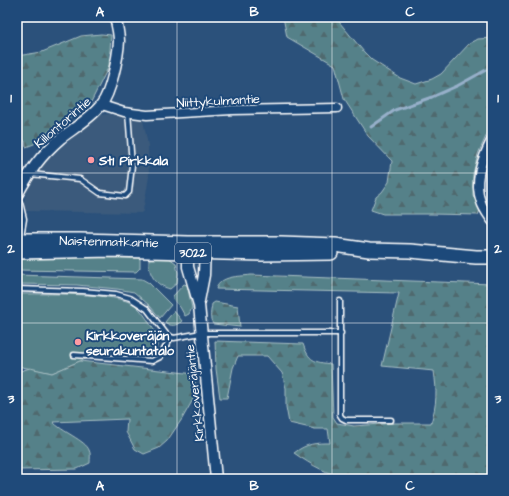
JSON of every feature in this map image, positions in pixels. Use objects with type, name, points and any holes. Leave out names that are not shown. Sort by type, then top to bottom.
[{"type":"main road","name":"Naistenmatkantie","points":[[17,244],[80,240],[187,248],[308,254],[369,250],[410,251],[492,257]]},
{"type":"main road","name":"Naistenmatkantie","points":[[410,251],[492,248]]},
{"type":"street","name":"Killontorintie","points":[[17,195],[36,162],[50,148],[102,105],[107,96],[119,40],[115,17]]},
{"type":"street","name":"Niittykulmantie","points":[[102,105],[147,115],[232,110],[337,108]]},
{"type":"street","points":[[492,138],[480,167],[478,192],[483,207],[492,221]]},
{"type":"street","points":[[17,203],[21,219],[17,244]]},
{"type":"street","name":"Kirkkoveräjäntie","points":[[187,248],[188,267],[199,305],[216,479]]},
{"type":"street","name":"Kirkkoveräjäntie","points":[[199,305],[204,275],[205,248]]},
{"type":"lane","points":[[28,174],[80,179],[100,193],[125,196],[129,192],[132,165],[128,112]]},
{"type":"lane","points":[[17,289],[82,291],[116,294],[130,298],[147,309],[153,318],[171,337],[174,338],[201,333],[341,333]]},
{"type":"lane","points":[[340,301],[340,415],[346,420],[391,420]]},
{"type":"lane","points":[[74,355],[152,361],[160,356],[171,337]]},
{"type":"shaded area","points":[[109,114],[143,120],[148,145],[149,177],[143,211],[141,213],[26,211],[23,206],[28,186],[46,161],[98,115]]},
{"type":"green space","points":[[283,17],[335,17],[372,60],[400,78],[416,84],[432,79],[441,74],[469,44],[478,39],[492,38],[492,123],[478,154],[473,174],[473,195],[480,210],[478,215],[383,214],[371,210],[376,197],[382,192],[389,182],[392,161],[368,136],[344,99],[335,65],[287,37]]},
{"type":"green space","points":[[101,34],[111,35],[109,66],[91,102],[84,109],[45,134],[34,144],[26,147],[25,141],[17,137],[17,56],[42,52],[81,36]]},
{"type":"green space","points":[[68,257],[140,258],[140,268],[136,272],[17,270],[17,259]]},
{"type":"green space","points":[[169,258],[176,263],[178,273],[177,283],[170,289],[156,282],[151,274],[149,264],[149,259]]},
{"type":"green space","points":[[17,275],[142,279],[149,283],[171,305],[160,318],[150,306],[134,292],[77,285],[17,284]]},
{"type":"green space","points":[[251,275],[492,284],[492,479],[349,479],[334,475],[314,466],[294,453],[303,447],[312,444],[330,443],[328,429],[315,429],[289,423],[286,407],[286,388],[282,373],[267,356],[238,356],[233,368],[227,398],[220,398],[216,369],[215,341],[303,344],[313,360],[331,364],[333,417],[337,423],[354,426],[395,423],[431,423],[433,416],[436,397],[434,371],[382,366],[399,293],[216,289],[218,284],[226,279]]},
{"type":"green space","points":[[184,284],[187,285],[192,308],[189,314],[185,316],[173,299],[173,296]]},
{"type":"green space","points":[[17,294],[96,296],[126,301],[135,305],[145,316],[157,335],[158,342],[154,355],[113,350],[80,361],[52,373],[17,366]]},
{"type":"green space","points":[[215,302],[238,306],[240,327],[213,324],[211,312],[212,304]]},
{"type":"green space","points":[[174,311],[182,321],[176,325],[169,325],[165,322]]},
{"type":"green space","points":[[80,361],[195,374],[195,396],[167,441],[159,448],[144,454],[135,449],[126,432],[127,419],[53,422],[87,447],[90,453],[90,463],[77,469],[17,470],[17,372],[30,368],[52,373]]},
{"type":"waterway","points":[[371,127],[395,110],[432,97],[457,86],[486,70]]},
{"type":"place","name":"St1 Pirkkala","points":[[91,160]]},
{"type":"place","name":"Kirkkoveräjän seurakuntatalo","points":[[78,342]]}]
